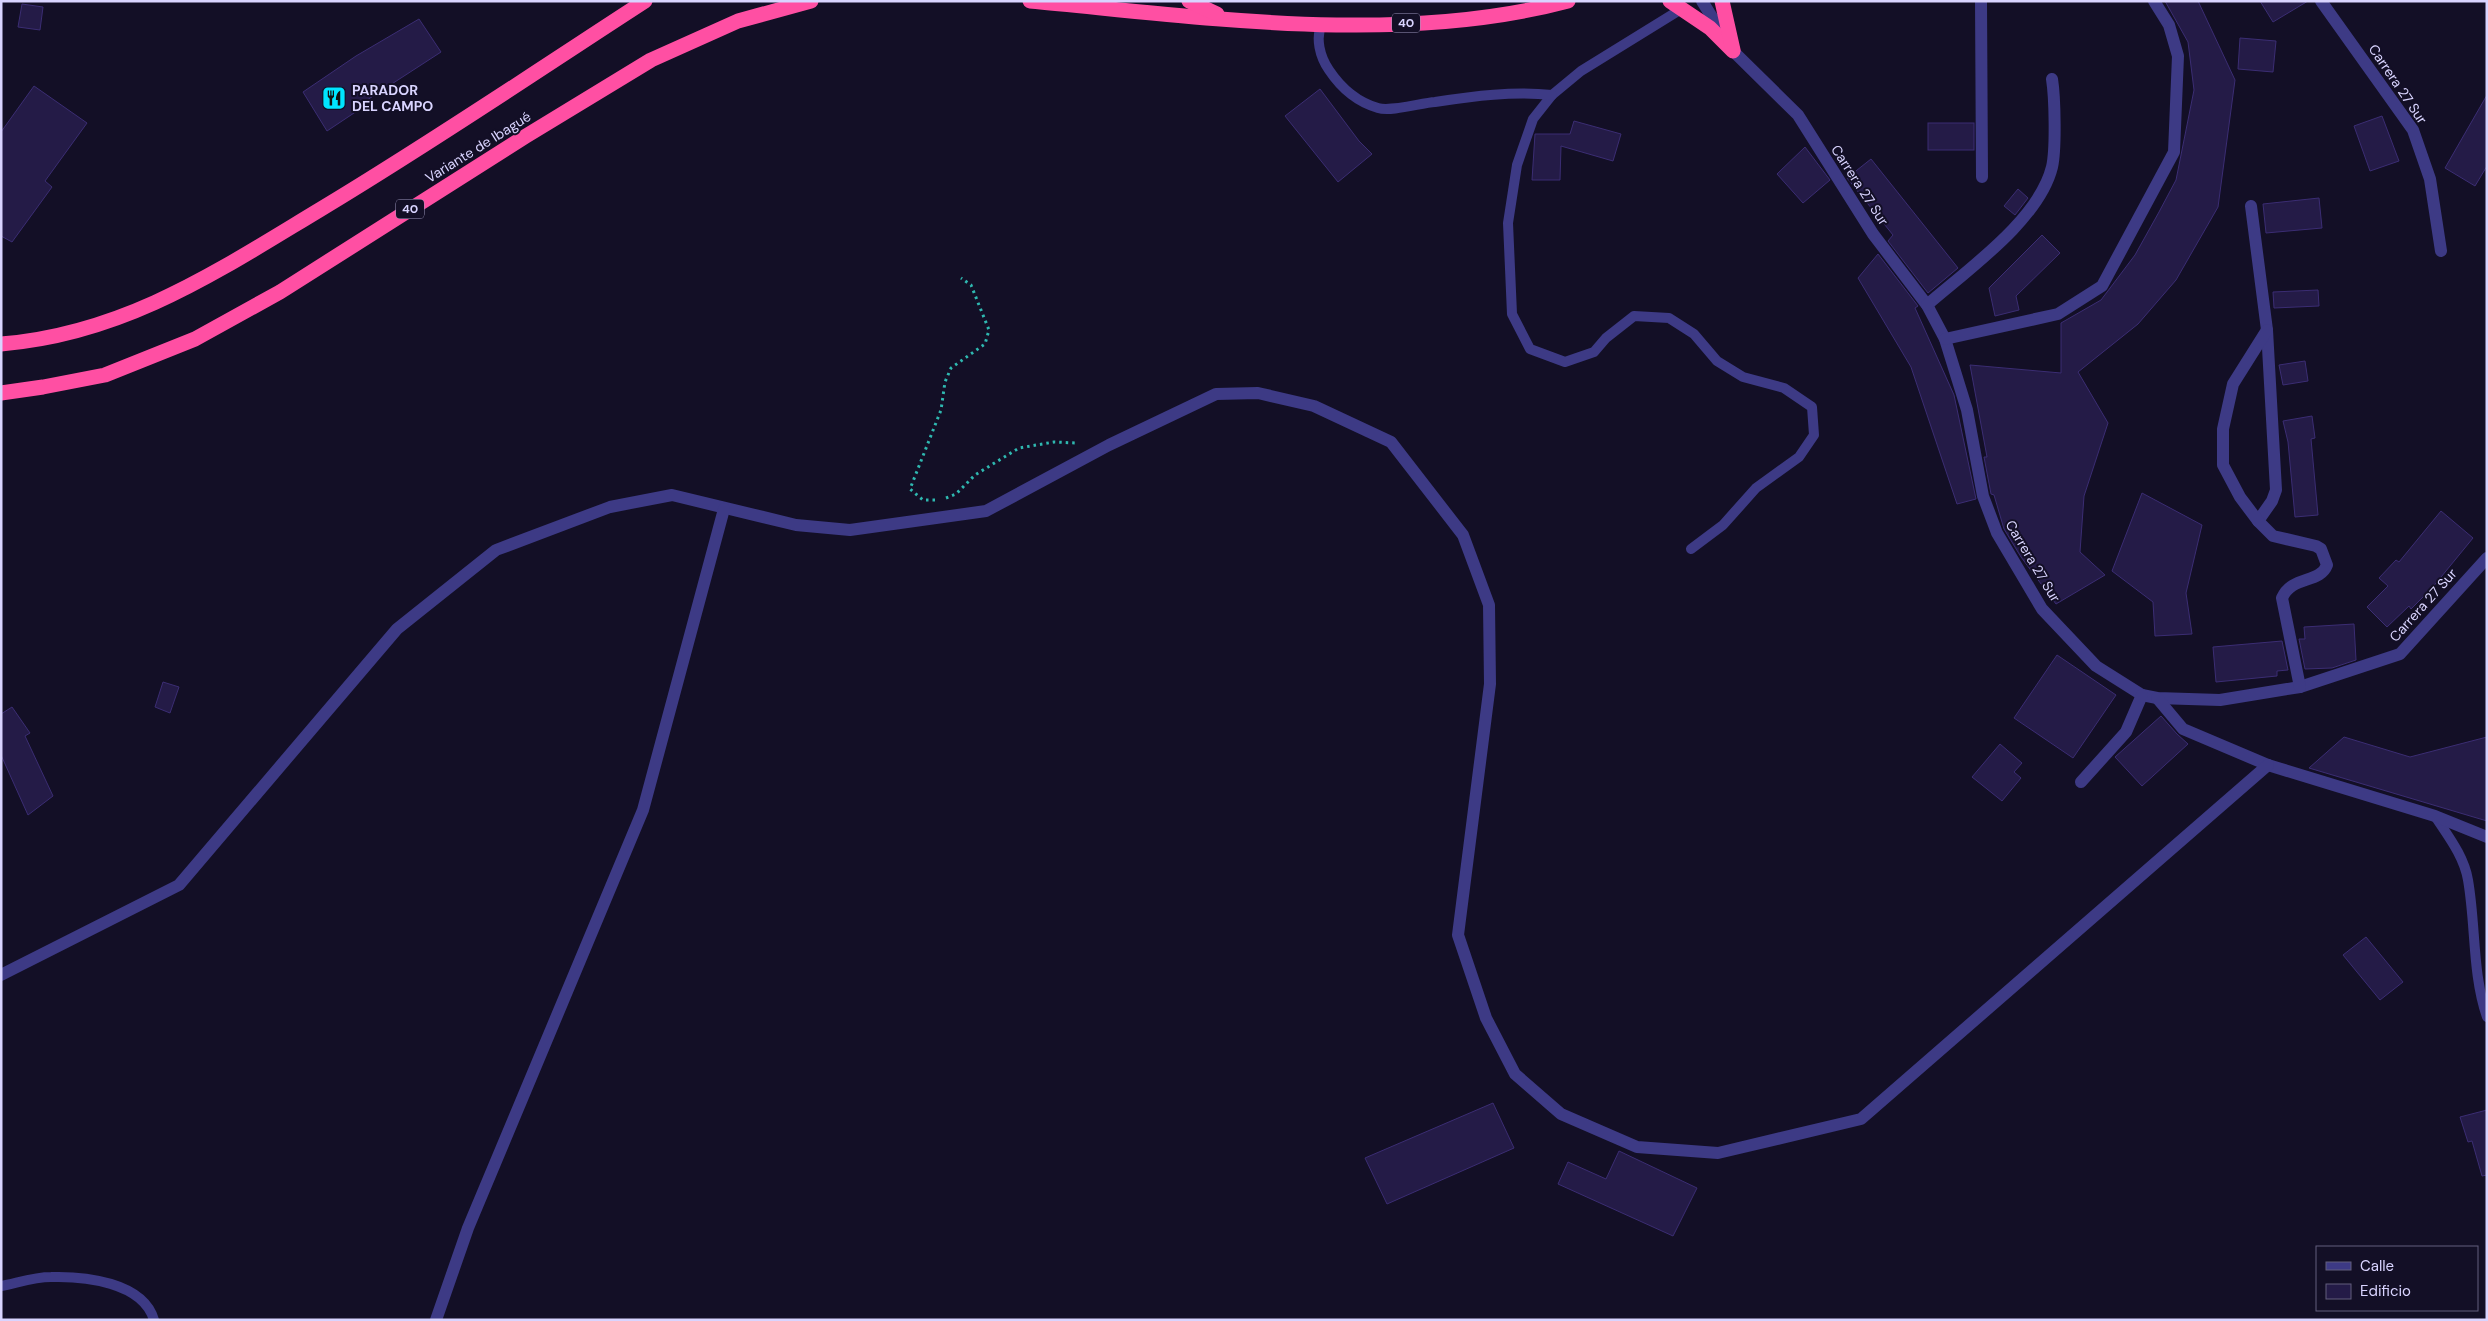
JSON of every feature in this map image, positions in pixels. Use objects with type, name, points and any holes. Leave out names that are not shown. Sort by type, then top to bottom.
[{"type":"highway","points":[[1,344],[24,342],[66,334],[108,322],[148,307],[200,283],[373,178],[645,1]]},
{"type":"highway","name":"Variante de Ibagué","points":[[1,393],[105,375],[195,339],[280,292],[650,60],[738,21],[811,1]]},
{"type":"highway","name":"40","points":[[1030,1],[1242,20],[1322,24],[1472,20],[1568,1]]},
{"type":"highway","points":[[1188,1],[1219,15],[1242,20]]},
{"type":"highway","points":[[1722,1],[1733,51]]},
{"type":"highway","points":[[1677,5],[1710,28],[1733,51]]},
{"type":"highway","points":[[1,338],[24,342]]},
{"type":"street","name":"Carrera 27 Sur","points":[[1702,1],[1733,51],[1798,115],[1873,234],[1927,304],[1944,339],[1966,410],[1983,496],[1997,533],[2042,609],[2096,666],[2142,695],[2157,698],[2220,700],[2300,687],[2400,654],[2487,558]]},
{"type":"street","points":[[1981,1],[1982,177]]},
{"type":"street","points":[[1944,339],[2058,314],[2102,286],[2174,152],[2178,56],[2169,25],[2154,1]]},
{"type":"street","name":"Carrera 27 Sur","points":[[2321,1],[2413,130],[2430,179],[2441,251]]},
{"type":"street","points":[[1927,304],[2005,239],[2044,190],[2052,166],[2052,79]]},
{"type":"street","points":[[2251,206],[2267,330],[2276,490],[2272,501],[2258,521]]},
{"type":"street","points":[[2267,330],[2233,384],[2223,429],[2224,465],[2240,497],[2258,521],[2273,536],[2321,549],[2327,565],[2323,573],[2288,587],[2282,598],[2300,687]]},
{"type":"street","points":[[1,975],[179,885],[397,629],[496,550],[610,507],[672,495],[796,525],[850,530],[986,511],[1109,445],[1216,394],[1258,393],[1314,406],[1391,442],[1463,535],[1489,605],[1490,684],[1458,934],[1486,1018],[1515,1074],[1561,1114],[1637,1147],[1718,1153],[1861,1119],[2268,765]]},
{"type":"street","points":[[436,1320],[468,1228],[643,810],[724,509]]},
{"type":"street","points":[[2081,782],[2126,732],[2142,695]]},
{"type":"street","points":[[2157,698],[2183,729],[2268,765],[2435,816],[2487,837]]},
{"type":"lane","points":[[1677,5],[1581,71],[1552,94],[1533,119],[1517,165],[1508,223],[1512,314],[1530,349],[1565,362],[1594,352],[1606,338],[1634,316],[1669,318],[1694,334],[1717,361],[1743,377],[1784,388],[1812,407],[1814,435],[1799,457],[1756,488],[1723,525],[1691,549]]},
{"type":"lane","points":[[1322,24],[1318,32],[1322,60],[1337,83],[1359,101],[1381,109],[1489,95],[1526,92],[1552,94]]},
{"type":"lane","points":[[2435,816],[2460,856],[2468,879],[2479,994],[2487,1017]]},
{"type":"lane","points":[[1,1286],[49,1277],[107,1282],[132,1294],[150,1308],[154,1320]]},
{"type":"path","points":[[961,278],[971,285],[988,330],[985,344],[969,358],[952,368],[945,382],[941,410],[910,489],[923,500],[943,500],[956,494],[975,475],[1019,448],[1054,442],[1109,445]]},
{"type":"building","points":[[2165,1],[2198,1],[2235,80],[2218,207],[2176,280],[2138,324],[2078,372],[2108,423],[2084,496],[2080,552],[2105,575],[2056,604],[2021,557],[2004,529],[1994,495],[1991,494],[1984,457],[1987,457],[1970,365],[2061,373],[2061,323],[2101,300],[2135,255],[2159,212],[2176,180],[2194,90],[2188,42]]},
{"type":"building","points":[[2260,1],[2308,1],[2273,22]]},
{"type":"building","points":[[22,4],[43,7],[40,30],[18,27]]},
{"type":"building","points":[[419,19],[441,52],[364,102],[366,105],[327,131],[303,92],[356,56]]},
{"type":"building","points":[[2240,38],[2276,41],[2273,72],[2238,69]]},
{"type":"building","points":[[34,86],[87,123],[45,181],[52,187],[12,242],[1,236],[1,132]]},
{"type":"building","points":[[1320,89],[1359,141],[1372,154],[1338,182],[1285,116]]},
{"type":"building","points":[[2487,95],[2487,166],[2475,186],[2445,168]]},
{"type":"building","points":[[2382,116],[2399,161],[2370,171],[2354,126]]},
{"type":"building","points":[[1574,121],[1621,134],[1613,161],[1561,146],[1560,180],[1532,180],[1535,134],[1570,134]]},
{"type":"building","points":[[1928,123],[1974,123],[1974,150],[1928,150]]},
{"type":"building","points":[[1805,147],[1830,180],[1803,203],[1777,174]]},
{"type":"building","points":[[1871,159],[1958,268],[1928,293],[1888,241],[1893,235],[1847,178]]},
{"type":"building","points":[[2018,189],[2028,198],[2015,215],[2004,206]]},
{"type":"building","points":[[2319,198],[2322,228],[2266,233],[2263,204]]},
{"type":"building","points":[[2042,235],[2060,253],[2016,296],[2019,310],[1995,316],[1989,288]]},
{"type":"building","points":[[1878,254],[1918,306],[1915,308],[1954,395],[1976,499],[1957,504],[1911,367],[1858,278]]},
{"type":"building","points":[[2318,290],[2319,306],[2274,308],[2273,292]]},
{"type":"building","points":[[2305,361],[2308,381],[2283,385],[2279,365]]},
{"type":"building","points":[[2312,416],[2315,438],[2311,439],[2318,515],[2295,517],[2288,442],[2283,421]]},
{"type":"building","points":[[2142,493],[2202,525],[2186,593],[2192,634],[2155,636],[2153,602],[2112,571]]},
{"type":"building","points":[[2441,511],[2473,538],[2432,588],[2411,609],[2409,606],[2387,627],[2367,607],[2388,586],[2379,578],[2396,560],[2399,562]]},
{"type":"building","points":[[2354,624],[2356,660],[2332,668],[2305,669],[2299,639],[2305,639],[2304,627]]},
{"type":"building","points":[[2282,641],[2288,670],[2277,671],[2277,676],[2216,682],[2213,647]]},
{"type":"building","points":[[2057,655],[2116,695],[2073,758],[2014,718]]},
{"type":"building","points":[[163,682],[179,687],[170,713],[155,707]]},
{"type":"building","points":[[12,707],[30,733],[25,736],[53,796],[28,815],[1,755],[1,714]]},
{"type":"building","points":[[2161,716],[2188,744],[2142,786],[2115,757]]},
{"type":"building","points":[[2344,737],[2410,757],[2487,737],[2487,821],[2309,768]]},
{"type":"building","points":[[2000,744],[2022,763],[2014,772],[2021,778],[2002,801],[1972,777]]},
{"type":"building","points":[[2366,937],[2403,982],[2380,1000],[2343,955]]},
{"type":"building","points":[[1493,1103],[1514,1148],[1387,1204],[1365,1158]]},
{"type":"building","points":[[2487,1110],[2487,1175],[2482,1176],[2472,1141],[2468,1142],[2460,1117]]},
{"type":"building","points":[[1619,1151],[1697,1188],[1673,1236],[1558,1184],[1568,1162],[1606,1179]]},
{"type":"place","name":"PARADOR DEL CAMPO","points":[[334,98]]}]
